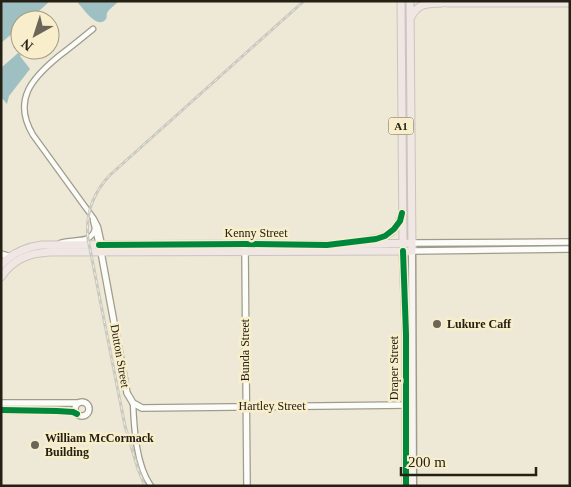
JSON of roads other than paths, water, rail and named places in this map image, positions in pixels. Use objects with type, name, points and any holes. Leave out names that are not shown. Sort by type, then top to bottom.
[{"type":"highway","name":"Draper Street","points":[[400,1],[403,247]]},
{"type":"highway","name":"Draper Street","points":[[410,1],[412,251]]},
{"type":"highway","points":[[410,20],[416,9],[424,4],[443,2],[570,2]]},
{"type":"highway","points":[[327,245],[385,236],[400,221],[402,213]]},
{"type":"highway","name":"Kenny Street","points":[[2,268],[11,257],[19,252],[38,246],[403,247],[412,242]]},
{"type":"highway","name":"Kenny Street","points":[[245,247],[327,245],[403,247],[412,251]]},
{"type":"highway","name":"Kenny Street","points":[[2,268],[33,254],[100,247]]},
{"type":"main road","name":"Draper Street","points":[[403,247],[413,486]]},
{"type":"main road","name":"Draper Street","points":[[406,486],[412,251]]},
{"type":"street","name":"Dutton Street","points":[[93,29],[39,74],[30,86],[24,109],[26,122],[33,135],[97,225],[127,393],[133,403],[140,456],[151,486]]},
{"type":"street","name":"Dutton Street","points":[[90,214],[100,247]]},
{"type":"street","points":[[56,245],[68,240],[87,239],[93,235],[95,230]]},
{"type":"street","name":"Kenny Street","points":[[412,242],[570,242]]},
{"type":"street","name":"Bunda Street","points":[[245,247],[247,486]]},
{"type":"street","name":"Kenny Street","points":[[412,251],[570,249]]},
{"type":"street","points":[[1,254],[11,257]]},
{"type":"street","points":[[1,403],[85,403],[89,408],[86,415],[82,416],[73,412],[1,410]]},
{"type":"street","points":[[77,414],[75,408],[78,403]]},
{"type":"street","name":"Hartley Street","points":[[133,403],[142,408],[409,405]]},
{"type":"street","points":[[56,404],[61,407],[63,412]]},
{"type":"water","points":[[1,1],[50,1],[40,10],[10,10],[10,35],[1,43]]},
{"type":"water","points":[[80,1],[119,1],[107,13],[105,20],[101,22],[90,16],[78,3]]},
{"type":"water","points":[[10,60],[23,60],[30,69],[9,96],[7,104],[1,97],[1,68]]},
{"type":"railway","points":[[145,486],[125,426],[88,239],[89,213],[99,189],[110,175],[304,1]]},
{"type":"place","name":"Lukure Caff","points":[[437,324]]},
{"type":"place","name":"William McCormack Building","points":[[35,445]]}]
